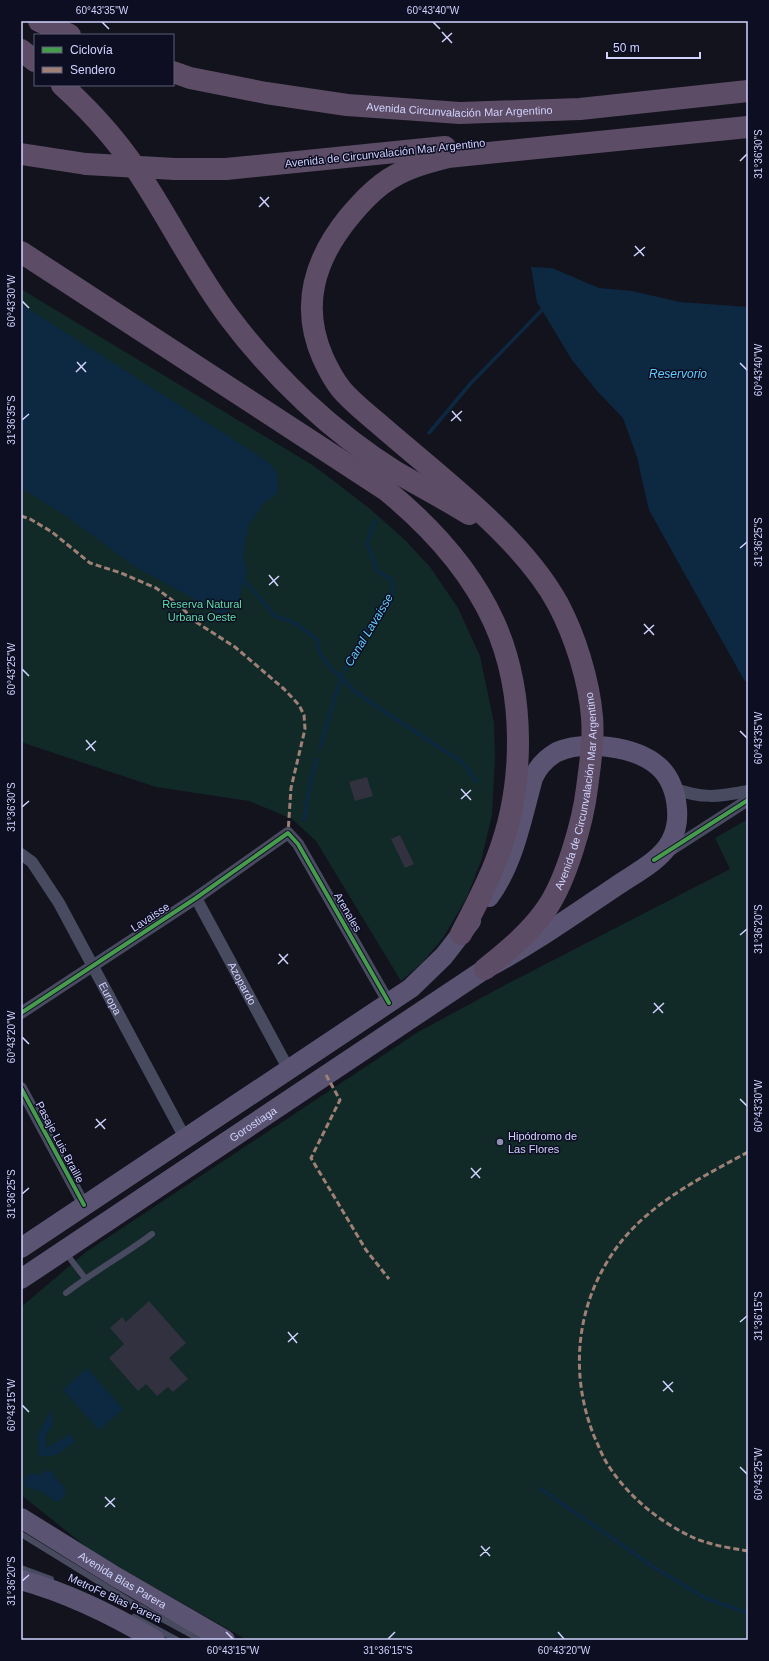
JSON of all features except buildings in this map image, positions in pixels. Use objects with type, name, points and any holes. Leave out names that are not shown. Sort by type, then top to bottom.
[{"type":"highway","points":[[39,21],[68,34]]},
{"type":"highway","points":[[21,50],[34,60]]},
{"type":"highway","name":"Avenida Circunvalación Mar Argentino","points":[[174,72],[190,78],[274,94],[347,104],[460,113],[580,109],[748,91]]},
{"type":"highway","points":[[63,86],[111,134],[147,186],[194,265],[229,317],[288,385],[330,423],[377,458],[504,536]]},
{"type":"highway","name":"Avenida de Circunvalación Mar Argentino","points":[[21,154],[86,164],[175,169],[226,168],[748,117]]},
{"type":"highway","points":[[504,536],[453,486],[358,406],[341,388],[328,369],[319,350],[311,323],[310,306],[322,259],[337,232],[358,206],[382,184],[414,166],[448,157],[748,127]]},
{"type":"highway","points":[[21,252],[386,490],[433,532],[456,560],[476,589],[494,623],[508,663],[518,735],[518,765],[510,815],[498,857],[481,897],[461,934]]},
{"type":"highway","name":"Avenida de Circunvalación Mar Argentino","points":[[485,969],[525,935],[547,908],[556,893],[579,829],[586,796],[593,746],[589,694],[567,624],[558,604],[549,590],[522,555],[504,536]]},
{"type":"main road","name":"Gorostiaga","points":[[21,1278],[485,969],[534,942],[654,860],[670,842],[676,828],[677,817],[676,801],[672,788],[667,776],[659,766],[650,760],[629,751],[593,746],[567,749],[557,752],[546,759],[537,769],[533,778],[513,848],[505,868],[491,895],[461,934]]},
{"type":"main road","points":[[21,1248],[411,988],[434,968],[461,934]]},
{"type":"main road","points":[[159,1155],[172,1177]]},
{"type":"main road","name":"Avenida Blas Parera","points":[[21,1518],[116,1577],[225,1640]]},
{"type":"main road","points":[[21,1580],[40,1585],[80,1601],[155,1640]]},
{"type":"street","points":[[672,788],[707,797],[726,796],[748,791]]},
{"type":"street","points":[[654,860],[748,800]]},
{"type":"street","name":"Lavaisse","points":[[21,1013],[196,898],[288,833]]},
{"type":"street","name":"Arenales","points":[[288,833],[298,844],[389,1003]]},
{"type":"street","name":"Europa","points":[[21,854],[32,862],[59,903],[185,1138]]},
{"type":"street","name":"Azopardo","points":[[196,898],[289,1070]]},
{"type":"street","name":"Pasaje Luis Braille","points":[[21,1088],[84,1205]]},
{"type":"lane","points":[[66,1293],[85,1278],[126,1253],[152,1234]]},
{"type":"lane","points":[[63,1250],[85,1278]]},
{"type":"lane","name":"MetroFe Blas Parera","points":[[21,1534],[133,1603],[201,1640]]},
{"type":"lane","name":"MetroFe Blas Parera","points":[[21,1568],[55,1581]]},
{"type":"lane","name":"MetroFe Blas Parera","points":[[125,1612],[177,1640]]},
{"type":"green space","name":"Reserva Natural Urbana Oeste","points":[[21,289],[314,466],[369,508],[405,540],[430,567],[458,608],[480,656],[494,723],[495,758],[492,815],[481,861],[467,897],[443,938],[422,963],[401,981],[316,841],[292,819],[249,801],[156,787],[21,742]]},
{"type":"green space","name":"Hipódromo de Las Flores","points":[[748,819],[748,1640],[247,1640],[94,1553],[21,1495],[21,1307],[86,1252],[418,1032],[505,985],[730,869],[715,838]]},
{"type":"water","name":"Reservorio","points":[[531,267],[552,268],[599,288],[632,291],[680,302],[748,307],[748,684],[744,680],[649,510],[637,457],[623,418],[598,392],[572,360],[537,302]]},
{"type":"water","points":[[21,304],[264,459],[277,473],[278,493],[263,504],[249,525],[243,555],[247,570],[239,599],[223,615],[134,566],[69,518],[21,488]]},
{"type":"water","points":[[87,1368],[123,1409],[99,1430],[63,1390]]},
{"type":"water","points":[[52,1411],[53,1426],[46,1434],[46,1448],[71,1434],[75,1441],[58,1454],[48,1456],[37,1455],[39,1448],[37,1436]]},
{"type":"water","points":[[45,1471],[51,1471],[64,1487],[65,1495],[57,1502],[43,1492],[26,1487],[26,1477],[31,1473],[39,1475]]},
{"type":"waterway","name":"Canal Lavaisse","points":[[429,433],[471,383],[542,310]]},
{"type":"waterway","name":"Canal Lavaisse","points":[[320,748],[341,677],[364,633],[378,616],[393,592],[392,580],[377,571],[367,543],[375,521]]},
{"type":"waterway","points":[[244,580],[275,616],[293,622],[317,639],[320,653],[330,668],[352,689],[462,762],[477,781]]},
{"type":"waterway","name":"Canal Lavaisse","points":[[304,820],[311,779],[317,759]]},
{"type":"waterway","points":[[541,1489],[655,1568],[705,1598],[748,1613]]},
{"type":"marked path","points":[[21,516],[30,519],[52,532],[90,563],[121,573],[156,588],[180,606],[196,622],[235,647],[284,689],[299,705],[304,715],[305,729],[291,788],[288,833]]},
{"type":"marked path","points":[[326,1075],[340,1100],[311,1158],[366,1250],[389,1279]]},
{"type":"marked path","points":[[748,1152],[689,1185],[670,1198],[635,1226],[620,1243],[596,1282],[588,1303],[580,1347],[582,1392],[587,1414],[601,1452],[618,1479],[646,1508],[680,1531],[705,1542],[748,1551]]},
{"type":"cycle path","points":[[654,860],[748,800]]},
{"type":"cycle path","points":[[21,1013],[196,898],[288,833],[298,844],[389,1003]]},
{"type":"cycle path","points":[[21,1088],[84,1205]]},
{"type":"place","name":"Hipódromo de Las Flores","points":[[500,1142]]}]
